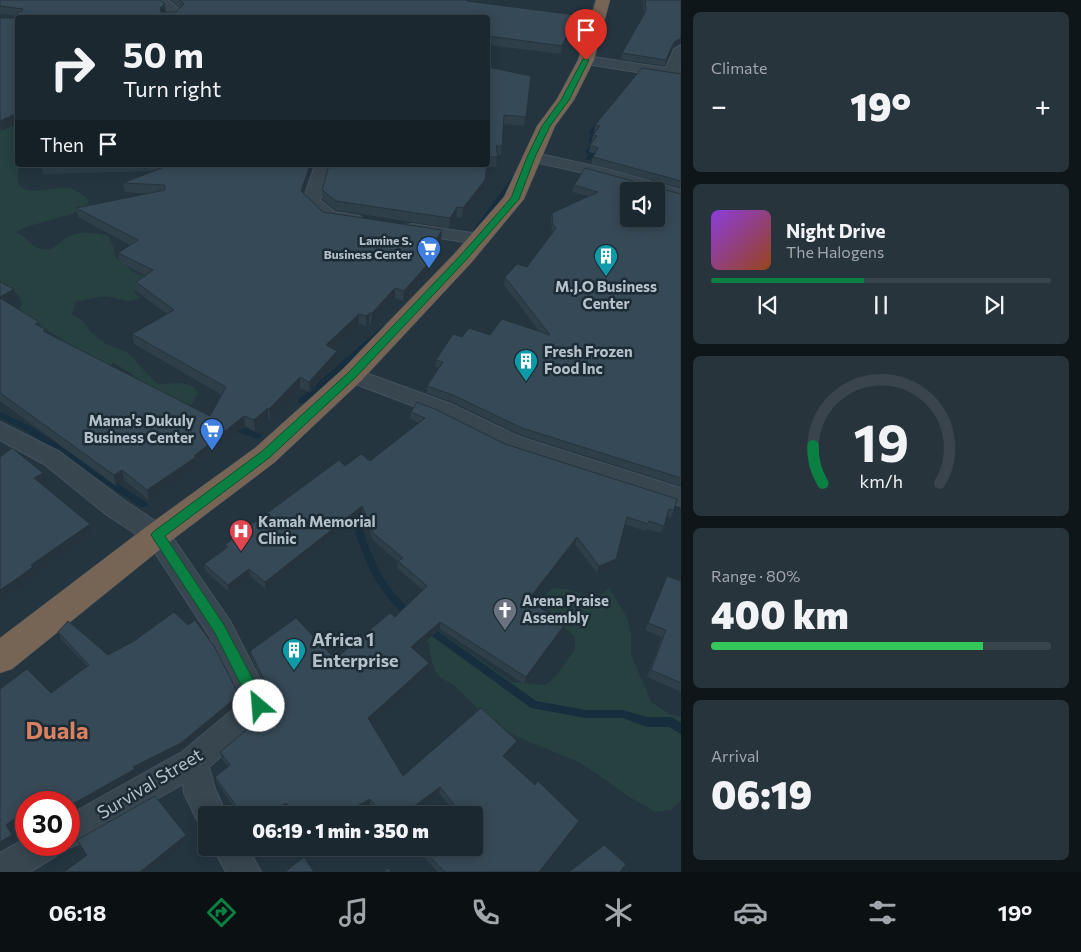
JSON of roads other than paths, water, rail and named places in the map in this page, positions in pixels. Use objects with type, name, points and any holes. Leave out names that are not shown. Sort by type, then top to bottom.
[{"type":"highway","points":[[0,658],[157,535],[265,455],[352,376],[463,258],[514,199],[546,126],[565,100],[586,60],[604,0]]},
{"type":"street","points":[[160,0],[177,12],[172,15]]},
{"type":"street","points":[[586,60],[676,74],[681,50]]},
{"type":"street","points":[[531,157],[601,172],[681,195]]},
{"type":"street","points":[[322,167],[311,201],[330,216],[367,222]]},
{"type":"street","points":[[395,226],[478,239]]},
{"type":"street","points":[[352,376],[443,409],[512,443],[681,497]]},
{"type":"street","points":[[0,430],[52,458],[116,508],[157,535]]},
{"type":"street","name":"Survival Street","points":[[80,826],[193,762],[259,706],[220,629],[157,535]]},
{"type":"street","points":[[193,762],[200,794],[206,806]]},
{"type":"street","points":[[0,871],[26,856]]},
{"type":"street","points":[[234,856],[245,872]]},
{"type":"waterway","points":[[588,159],[592,153],[588,152],[594,142],[591,141],[594,134],[591,133],[600,121]]},
{"type":"waterway","points":[[476,230],[514,178]]},
{"type":"waterway","points":[[302,401],[385,327]]},
{"type":"waterway","points":[[0,415],[29,429],[144,505]]},
{"type":"waterway","points":[[232,427],[258,436]]},
{"type":"waterway","points":[[352,509],[371,565],[396,602],[410,615]]},
{"type":"waterway","points":[[428,628],[534,705],[586,714],[623,714],[647,722],[671,722],[681,729]]},
{"type":"place","name":"Lamine S. Business Center","points":[[429,269]]},
{"type":"place","name":"M.J.O Business Center","points":[[606,277]]},
{"type":"place","name":"Fresh Frozen Food Inc","points":[[526,382]]},
{"type":"place","name":"Mama's Dukuly Business Center","points":[[212,451]]},
{"type":"place","name":"Kamah Memorial Clinic","points":[[241,552]]},
{"type":"place","name":"Arena Praise Assembly","points":[[505,631]]},
{"type":"place","name":"Africa 1 Enterprise","points":[[294,671]]},
{"type":"district","name":"Duala","points":[[57,731]]}]
